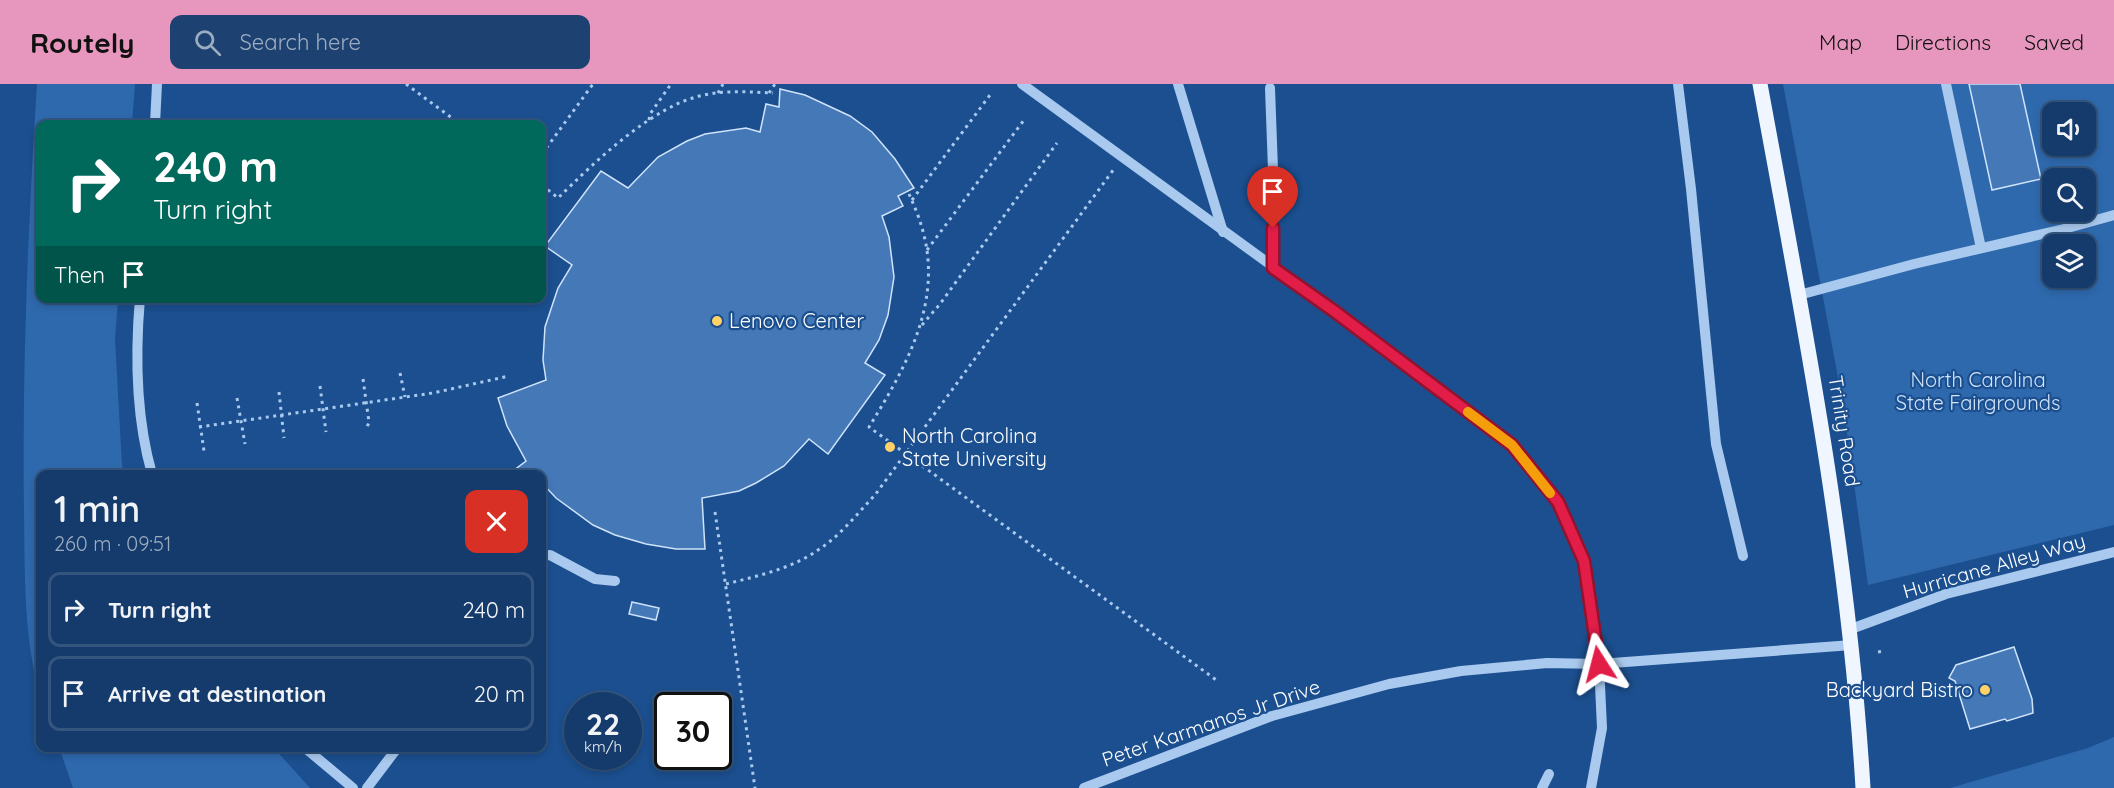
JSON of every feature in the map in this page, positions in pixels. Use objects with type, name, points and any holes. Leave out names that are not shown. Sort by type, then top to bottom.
[{"type":"main road","name":"Trinity Road","points":[[1760,84],[1833,492],[1851,629],[1863,788]]},
{"type":"street","points":[[155,120],[157,84]]},
{"type":"street","points":[[1022,84],[1334,311],[1512,445],[1558,502],[1584,561],[1599,664],[1602,728],[1591,788]]},
{"type":"street","points":[[1178,84],[1223,232]]},
{"type":"street","points":[[1678,84],[1691,189],[1716,444],[1743,556]]},
{"type":"street","points":[[1946,84],[1981,248]]},
{"type":"street","points":[[1270,88],[1273,268]]},
{"type":"street","points":[[1799,295],[1914,264],[2064,230],[2114,215]]},
{"type":"street","points":[[140,303],[140,412],[151,470]]},
{"type":"street","name":"Hurricane Alley Way","points":[[1851,629],[1946,594],[2114,552]]},
{"type":"street","points":[[546,555],[595,579],[615,581]]},
{"type":"street","name":"Peter Karmanos Jr Drive","points":[[1084,788],[1272,716],[1389,684],[1461,671],[1546,663],[1599,664],[1852,645]]},
{"type":"street","points":[[310,752],[353,788]]},
{"type":"street","points":[[367,788],[394,752]]},
{"type":"street","points":[[1542,788],[1548,774]]},
{"type":"path","points":[[406,84],[455,120]]},
{"type":"path","points":[[546,148],[593,84]]},
{"type":"path","points":[[649,120],[650,114],[671,84]]},
{"type":"path","points":[[718,93],[723,84]]},
{"type":"path","points":[[546,188],[558,198],[585,171],[649,120],[668,108],[702,95],[771,93],[775,84]]},
{"type":"path","points":[[912,200],[990,95]]},
{"type":"path","points":[[927,250],[1024,120]]},
{"type":"path","points":[[921,327],[1057,143]]},
{"type":"path","points":[[726,585],[787,567],[817,551],[840,533],[875,495],[1114,169]]},
{"type":"path","points":[[909,194],[927,250],[929,284],[921,327],[908,358],[892,390],[869,427],[1219,682]]},
{"type":"path","points":[[400,373],[405,397]]},
{"type":"path","points":[[200,427],[405,397],[509,376]]},
{"type":"path","points":[[363,379],[369,422],[366,430]]},
{"type":"path","points":[[320,386],[326,432]]},
{"type":"path","points":[[279,392],[284,438]]},
{"type":"path","points":[[237,398],[245,444]]},
{"type":"path","points":[[197,403],[204,451]]},
{"type":"path","points":[[715,512],[755,788]]},
{"type":"path","points":[[1878,652],[1885,651]]},
{"type":"green space","points":[[37,84],[135,84],[132,120],[36,120],[36,303],[118,303],[115,339],[124,470],[36,470],[36,679],[30,650],[26,603],[24,458],[26,298]]},
{"type":"green space","name":"North Carolina State Fairgrounds","points":[[1783,84],[2114,84],[2114,525],[1868,585],[1843,404]]},
{"type":"green space","points":[[2114,737],[2114,788],[1950,788],[2088,748]]},
{"type":"green space","points":[[61,752],[278,752],[310,788],[73,788]]},
{"type":"building","points":[[1969,84],[2020,84],[2041,179],[1992,190]]},
{"type":"building","name":"Lenovo Center","points":[[780,89],[805,95],[850,116],[872,132],[895,159],[914,188],[898,196],[903,206],[882,216],[889,237],[894,277],[888,315],[879,340],[865,363],[885,375],[828,454],[809,439],[784,466],[756,483],[739,491],[702,498],[705,549],[676,549],[646,544],[615,535],[593,525],[556,498],[546,487],[546,470],[514,470],[526,461],[507,426],[498,398],[546,380],[543,360],[545,327],[558,288],[572,265],[546,245],[601,171],[628,188],[658,157],[687,141],[705,134],[746,128],[760,132],[766,104],[779,107]]},
{"type":"building","points":[[632,602],[659,608],[656,620],[629,614]]},
{"type":"building","points":[[2014,647],[2032,699],[2033,713],[1970,729],[1955,681],[1949,678],[1956,665]]},
{"type":"slow traffic","points":[[1468,412],[1512,445],[1550,493]]},
{"type":"place","name":"Lenovo Center","points":[[717,321]]},
{"type":"place","name":"North Carolina State University","points":[[890,447]]},
{"type":"place","name":"Backyard Bistro","points":[[1985,690]]},
{"type":"route","points":[[1273,228],[1273,268],[1512,445],[1558,502],[1584,561],[1599,664]]}]
